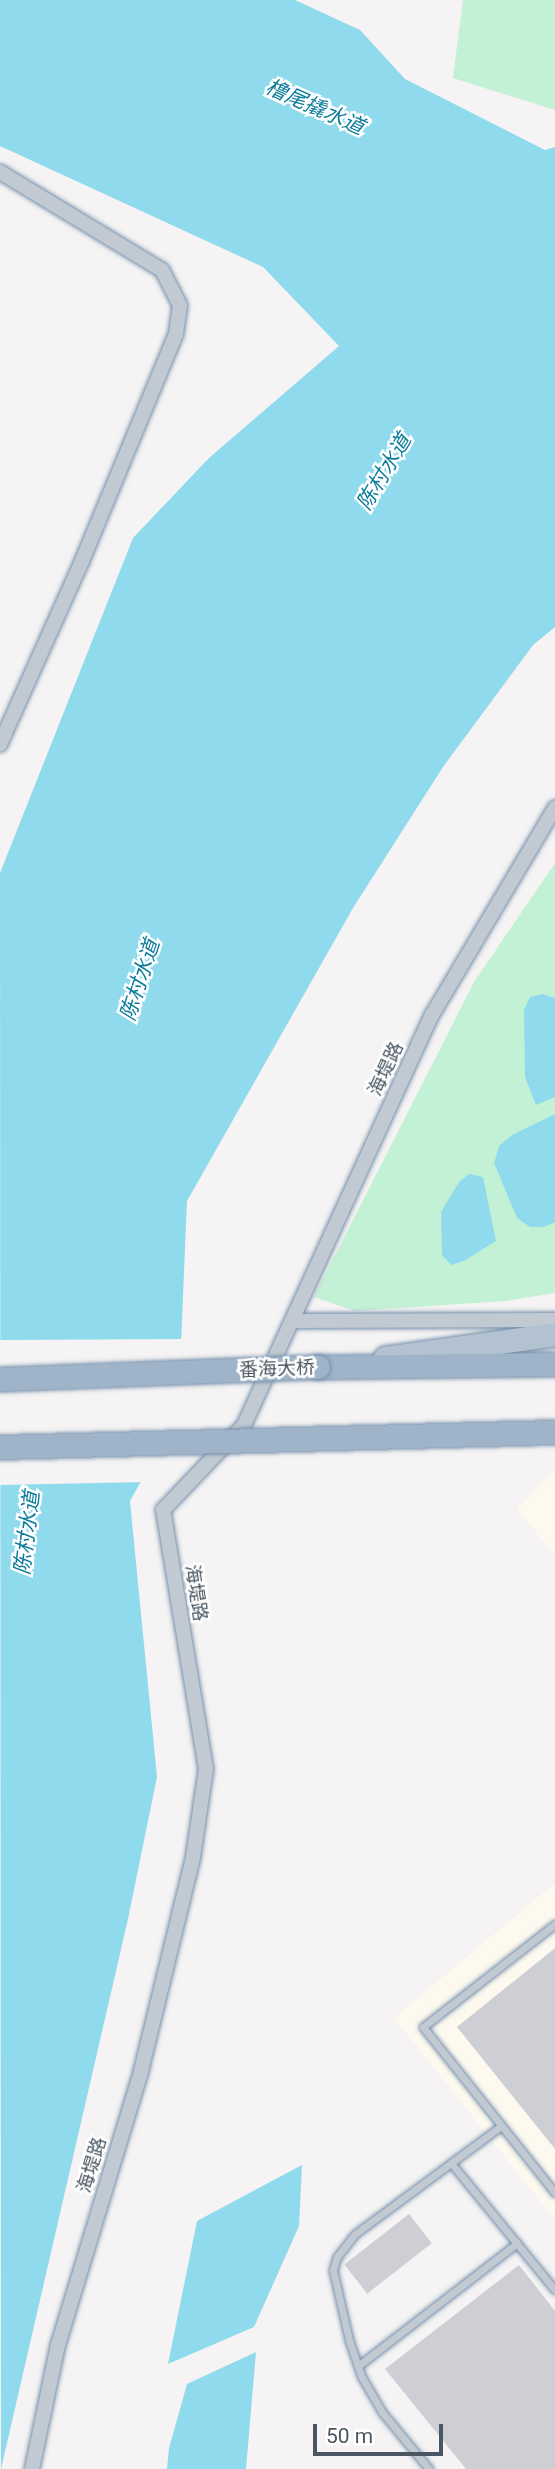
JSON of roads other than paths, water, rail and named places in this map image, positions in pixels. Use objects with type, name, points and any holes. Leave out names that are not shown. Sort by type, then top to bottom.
[{"type":"highway","name":"番海大桥","points":[[0,1379],[318,1367],[555,1364]]},
{"type":"highway","points":[[0,1447],[555,1432]]},
{"type":"main road","points":[[318,1367],[555,1334]]},
{"type":"street","points":[[0,172],[162,270],[180,305],[176,334],[82,561],[0,744]]},
{"type":"street","name":"海堤路","points":[[32,2469],[58,2345],[141,2071],[193,1857],[206,1769],[163,1510],[244,1425],[432,1015],[555,808]]},
{"type":"street","points":[[292,1321],[555,1320]]},
{"type":"lane","points":[[555,1924],[423,2027],[555,2193]]},
{"type":"lane","points":[[429,2469],[382,2412],[358,2367],[334,2285],[333,2270],[337,2257],[355,2234],[501,2126]]},
{"type":"lane","points":[[451,2163],[555,2290]]},
{"type":"lane","points":[[358,2367],[517,2244]]},
{"type":"water","points":[[0,0],[295,0],[360,30],[405,79],[545,150],[555,147],[555,627],[533,645],[443,767],[353,908],[187,1201],[178,1415],[130,1501],[157,1777],[128,1919],[1,2469],[0,873],[133,538],[209,458],[339,346],[263,267],[0,146]]},
{"type":"water","points":[[542,994],[555,998],[555,1097],[536,1105],[525,1077],[524,1010],[530,997]]},
{"type":"water","points":[[555,1114],[555,1222],[544,1227],[530,1227],[517,1218],[494,1163],[499,1146],[512,1135]]},
{"type":"water","points":[[469,1174],[483,1177],[496,1241],[464,1261],[451,1265],[442,1255],[441,1212],[459,1182]]},
{"type":"water","points":[[302,2165],[299,2226],[254,2327],[168,2364],[197,2221]]},
{"type":"water","points":[[256,2352],[246,2469],[167,2469],[169,2448],[187,2384]]},
{"type":"water label","name":"橹尾撬水道","points":[[315,107]]},
{"type":"water label","name":"陈村水道","points":[[384,472]]},
{"type":"water label","name":"陈村水道","points":[[140,980]]},
{"type":"water label","name":"陈村水道","points":[[27,1533]]}]
